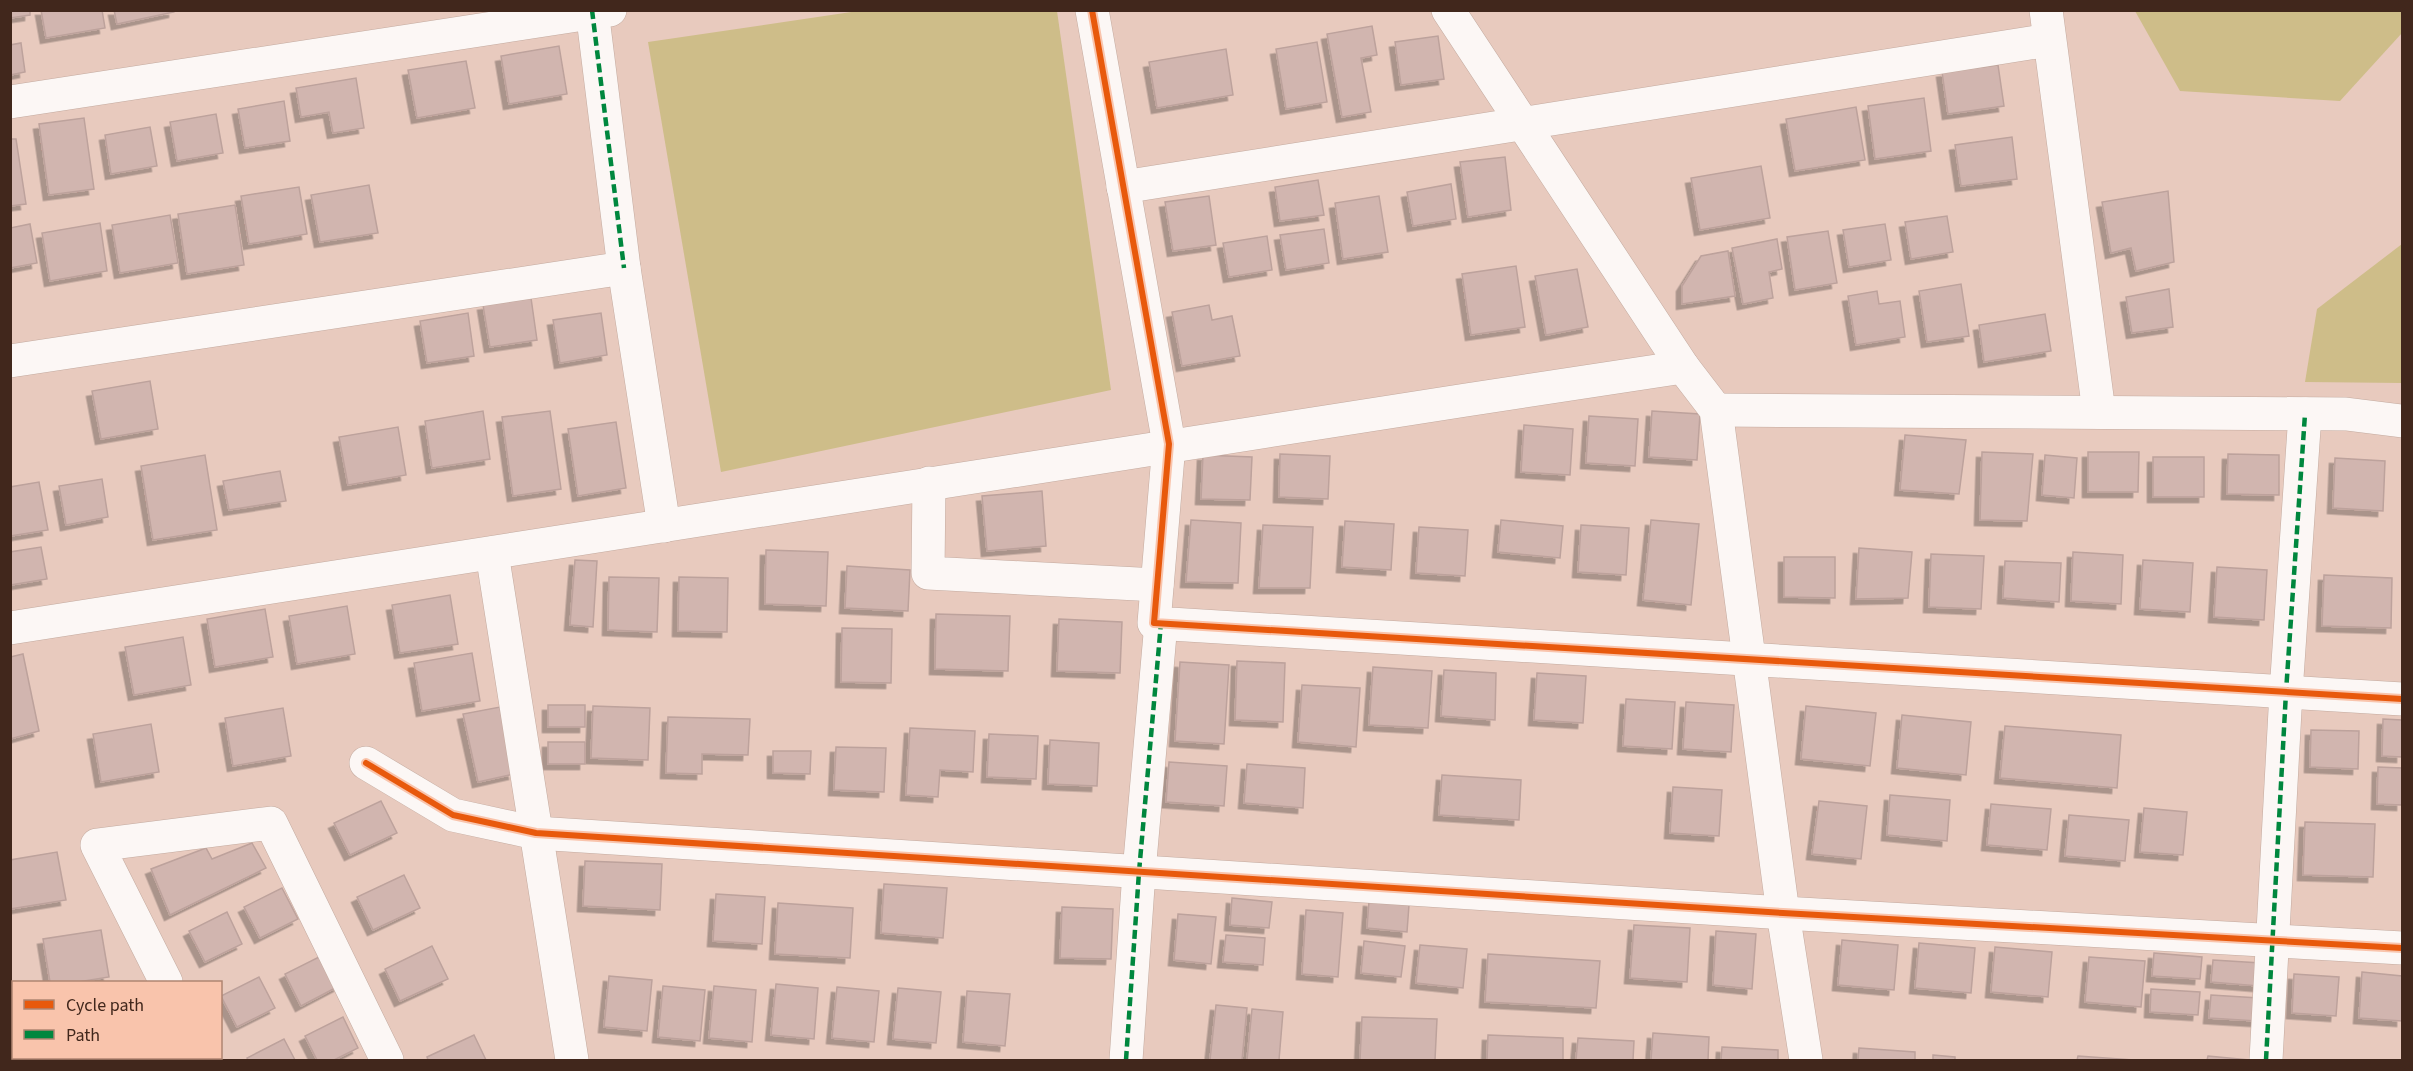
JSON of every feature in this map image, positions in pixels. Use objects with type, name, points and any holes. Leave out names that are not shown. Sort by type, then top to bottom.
[{"type":"street","points":[[1092,10],[1169,444],[1154,623],[2403,699]]},
{"type":"street","points":[[1448,10],[1683,367],[1716,410],[1783,913],[1806,1060]]},
{"type":"street","points":[[10,102],[598,11],[624,268],[664,526]]},
{"type":"street","points":[[1123,187],[1522,124],[2048,25],[2099,412]]},
{"type":"street","points":[[10,361],[624,268]]},
{"type":"street","points":[[10,628],[664,526],[1169,444],[1683,367]]},
{"type":"street","points":[[1716,410],[2346,414],[2403,421]]},
{"type":"street","points":[[2266,1060],[2286,692],[2305,414]]},
{"type":"street","points":[[929,483],[928,573],[1157,585]]},
{"type":"street","points":[[492,553],[572,1060]]},
{"type":"street","points":[[1126,1060],[1139,872],[1161,623]]},
{"type":"street","points":[[366,763],[453,815],[536,833],[1783,913],[2403,948]]},
{"type":"street","points":[[166,981],[98,845],[271,823],[387,1060]]},
{"type":"shaded area","points":[[858,11],[1057,11],[1111,390],[721,472],[648,42]]},
{"type":"shaded area","points":[[2135,11],[2402,11],[2402,33],[2340,101],[2180,91]]},
{"type":"shaded area","points":[[2402,244],[2402,383],[2305,382],[2317,309]]},
{"type":"building","points":[[10,10],[30,10],[30,15],[10,18]]},
{"type":"building","points":[[41,10],[102,10],[105,28],[46,38]]},
{"type":"building","points":[[114,10],[174,10],[174,12],[117,24]]},
{"type":"building","points":[[1372,26],[1377,55],[1361,58],[1371,112],[1342,117],[1327,34]]},
{"type":"building","points":[[1438,36],[1444,79],[1401,85],[1395,42]]},
{"type":"building","points":[[1317,42],[1327,102],[1286,109],[1276,49]]},
{"type":"building","points":[[21,43],[25,72],[10,75],[10,45]]},
{"type":"building","points":[[559,46],[567,94],[509,104],[501,56]]},
{"type":"building","points":[[1226,49],[1233,95],[1157,108],[1149,62]]},
{"type":"building","points":[[466,61],[475,108],[417,118],[408,70]]},
{"type":"building","points":[[1998,65],[2004,106],[1948,114],[1942,72]]},
{"type":"building","points":[[356,78],[364,128],[333,133],[329,112],[301,117],[296,88]]},
{"type":"building","points":[[1924,98],[1931,151],[1875,159],[1868,106]]},
{"type":"building","points":[[284,101],[290,141],[245,148],[238,109]]},
{"type":"building","points":[[1856,107],[1865,160],[1795,171],[1786,119]]},
{"type":"building","points":[[216,114],[223,153],[177,161],[170,122]]},
{"type":"building","points":[[84,118],[94,189],[49,195],[39,124]]},
{"type":"building","points":[[150,127],[157,166],[111,174],[105,135]]},
{"type":"building","points":[[2012,137],[2017,179],[1961,186],[1955,145]]},
{"type":"building","points":[[10,139],[16,139],[26,204],[10,206]]},
{"type":"building","points":[[1505,157],[1511,210],[1468,217],[1460,162]]},
{"type":"building","points":[[1761,166],[1770,218],[1700,230],[1691,178]]},
{"type":"building","points":[[1318,180],[1324,215],[1280,221],[1275,187]]},
{"type":"building","points":[[1451,184],[1456,219],[1413,226],[1407,192]]},
{"type":"building","points":[[369,185],[378,233],[320,242],[311,195]]},
{"type":"building","points":[[299,187],[307,234],[249,244],[241,196]]},
{"type":"building","points":[[2168,191],[2174,262],[2136,271],[2131,248],[2111,253],[2102,202]]},
{"type":"building","points":[[1209,196],[1216,245],[1173,251],[1165,202]]},
{"type":"building","points":[[1379,196],[1388,252],[1343,259],[1335,203]]},
{"type":"building","points":[[235,205],[244,265],[187,274],[178,214]]},
{"type":"building","points":[[170,215],[178,263],[120,273],[112,225]]},
{"type":"building","points":[[1947,216],[1953,252],[1911,259],[1905,222]]},
{"type":"building","points":[[100,223],[107,271],[50,281],[42,233]]},
{"type":"building","points":[[30,224],[37,263],[10,268],[10,228]]},
{"type":"building","points":[[1885,224],[1891,260],[1849,267],[1843,230]]},
{"type":"building","points":[[1324,229],[1329,263],[1286,270],[1280,235]]},
{"type":"building","points":[[1828,231],[1837,283],[1795,290],[1787,237]]},
{"type":"building","points":[[1267,236],[1272,270],[1229,277],[1223,243]]},
{"type":"building","points":[[1777,239],[1782,269],[1769,272],[1773,298],[1743,304],[1732,248]]},
{"type":"building","points":[[1728,251],[1735,296],[1682,304],[1682,286],[1701,256]]},
{"type":"building","points":[[1516,266],[1525,327],[1471,335],[1462,274]]},
{"type":"building","points":[[1577,269],[1588,327],[1546,335],[1535,276]]},
{"type":"building","points":[[1961,284],[1969,336],[1927,342],[1919,291]]},
{"type":"building","points":[[2169,289],[2173,327],[2132,333],[2126,297]]},
{"type":"building","points":[[1877,291],[1879,304],[1900,301],[1905,337],[1856,345],[1848,296]]},
{"type":"building","points":[[531,298],[537,340],[490,347],[483,305]]},
{"type":"building","points":[[1209,305],[1212,320],[1232,316],[1240,356],[1182,366],[1172,312]]},
{"type":"building","points":[[468,313],[474,356],[427,363],[420,321]]},
{"type":"building","points":[[601,313],[607,355],[560,363],[553,320]]},
{"type":"building","points":[[2045,314],[2051,351],[1984,362],[1979,325]]},
{"type":"building","points":[[150,381],[158,429],[101,439],[92,391]]},
{"type":"building","points":[[483,411],[490,459],[432,468],[425,421]]},
{"type":"building","points":[[550,411],[561,489],[513,496],[502,417]]},
{"type":"building","points":[[1652,411],[1700,414],[1697,460],[1649,457]]},
{"type":"building","points":[[1589,416],[1638,419],[1635,466],[1586,463]]},
{"type":"building","points":[[616,422],[626,488],[578,496],[568,429]]},
{"type":"building","points":[[1524,425],[1573,429],[1570,475],[1521,472]]},
{"type":"building","points":[[398,427],[406,475],[348,485],[339,437]]},
{"type":"building","points":[[1905,435],[1966,440],[1959,494],[1900,490]]},
{"type":"building","points":[[1982,452],[2033,454],[2027,521],[1980,520]]},
{"type":"building","points":[[2088,452],[2139,452],[2138,492],[2088,492]]},
{"type":"building","points":[[1280,454],[1330,456],[1328,499],[1279,497]]},
{"type":"building","points":[[2228,454],[2279,455],[2279,495],[2227,494]]},
{"type":"building","points":[[205,455],[217,530],[153,540],[141,466]]},
{"type":"building","points":[[1203,455],[1252,457],[1250,500],[1201,499]]},
{"type":"building","points":[[2045,455],[2077,458],[2074,498],[2042,495]]},
{"type":"building","points":[[2153,457],[2204,457],[2204,497],[2153,497]]},
{"type":"building","points":[[2335,458],[2385,461],[2383,511],[2333,508]]},
{"type":"building","points":[[280,471],[286,501],[229,510],[223,481]]},
{"type":"building","points":[[102,479],[108,517],[66,525],[59,486]]},
{"type":"building","points":[[39,482],[48,530],[10,536],[10,487]]},
{"type":"building","points":[[1042,491],[1046,546],[987,551],[982,496]]},
{"type":"building","points":[[1191,520],[1241,523],[1238,583],[1186,582]]},
{"type":"building","points":[[1501,520],[1563,526],[1560,558],[1498,552]]},
{"type":"building","points":[[1651,520],[1699,524],[1691,605],[1643,600]]},
{"type":"building","points":[[1345,521],[1394,524],[1391,570],[1342,567]]},
{"type":"building","points":[[1263,525],[1313,527],[1310,588],[1259,588]]},
{"type":"building","points":[[1581,525],[1629,528],[1626,575],[1578,572]]},
{"type":"building","points":[[1419,527],[1468,530],[1465,576],[1416,573]]},
{"type":"building","points":[[41,547],[47,579],[10,585],[10,552]]},
{"type":"building","points":[[1859,548],[1912,552],[1908,598],[1856,599]]},
{"type":"building","points":[[766,550],[828,552],[826,606],[765,604]]},
{"type":"building","points":[[2073,552],[2123,555],[2121,604],[2071,601]]},
{"type":"building","points":[[1931,554],[1984,556],[1981,609],[1929,607]]},
{"type":"building","points":[[1784,557],[1835,557],[1835,598],[1784,597]]},
{"type":"building","points":[[575,560],[597,561],[593,627],[570,625]]},
{"type":"building","points":[[2143,560],[2193,563],[2190,612],[2140,609]]},
{"type":"building","points":[[2005,561],[2061,563],[2059,602],[2003,598]]},
{"type":"building","points":[[847,566],[910,570],[908,611],[845,608]]},
{"type":"building","points":[[2217,567],[2267,570],[2264,620],[2214,617]]},
{"type":"building","points":[[2324,575],[2392,578],[2391,628],[2322,626]]},
{"type":"building","points":[[609,577],[659,578],[657,632],[608,630]]},
{"type":"building","points":[[679,577],[728,578],[727,632],[678,631]]},
{"type":"building","points":[[450,595],[458,644],[400,653],[392,605]]},
{"type":"building","points":[[347,606],[355,654],[297,664],[289,616]]},
{"type":"building","points":[[265,609],[273,657],[215,667],[207,619]]},
{"type":"building","points":[[936,614],[1010,616],[1008,671],[935,669]]},
{"type":"building","points":[[1059,619],[1122,622],[1120,673],[1057,671]]},
{"type":"building","points":[[842,628],[892,629],[891,683],[841,682]]},
{"type":"building","points":[[183,637],[191,685],[134,695],[125,647]]},
{"type":"building","points":[[472,653],[480,701],[422,711],[414,663]]},
{"type":"building","points":[[23,654],[39,731],[10,739],[10,657]]},
{"type":"building","points":[[1237,661],[1285,663],[1283,722],[1235,720]]},
{"type":"building","points":[[1180,662],[1229,665],[1224,744],[1175,741]]},
{"type":"building","points":[[1373,667],[1432,671],[1428,728],[1369,725]]},
{"type":"building","points":[[1444,670],[1496,673],[1495,720],[1441,716]]},
{"type":"building","points":[[1537,673],[1586,676],[1583,723],[1534,720]]},
{"type":"building","points":[[1302,685],[1360,688],[1356,747],[1298,742]]},
{"type":"building","points":[[1626,699],[1675,702],[1672,749],[1623,746]]},
{"type":"building","points":[[1686,702],[1734,705],[1731,752],[1683,749]]},
{"type":"building","points":[[548,705],[585,705],[585,727],[548,727]]},
{"type":"building","points":[[593,706],[650,708],[648,760],[591,758]]},
{"type":"building","points":[[1806,706],[1876,713],[1870,766],[1801,759]]},
{"type":"building","points":[[500,707],[514,774],[478,782],[463,714]]},
{"type":"building","points":[[283,708],[291,756],[233,766],[225,718]]},
{"type":"building","points":[[1902,715],[1971,722],[1966,775],[1897,768]]},
{"type":"building","points":[[668,717],[750,719],[748,755],[702,754],[702,774],[666,773]]},
{"type":"building","points":[[2383,719],[2402,720],[2402,757],[2382,756]]},
{"type":"building","points":[[151,724],[159,772],[101,782],[93,734]]},
{"type":"building","points":[[2005,726],[2121,735],[2117,788],[2000,778]]},
{"type":"building","points":[[910,728],[975,731],[973,772],[940,770],[938,797],[906,795]]},
{"type":"building","points":[[2311,730],[2359,731],[2358,769],[2310,767]]},
{"type":"building","points":[[989,734],[1038,736],[1036,779],[987,777]]},
{"type":"building","points":[[1050,740],[1099,743],[1097,786],[1048,784]]},
{"type":"building","points":[[548,742],[585,742],[585,764],[548,764]]},
{"type":"building","points":[[836,747],[886,748],[884,792],[834,790]]},
{"type":"building","points":[[773,751],[811,751],[810,774],[773,773]]},
{"type":"building","points":[[1169,762],[1227,766],[1224,806],[1166,802]]},
{"type":"building","points":[[1247,764],[1305,768],[1303,808],[1244,803]]},
{"type":"building","points":[[2378,767],[2402,768],[2402,805],[2377,804]]},
{"type":"building","points":[[1442,775],[1521,780],[1519,820],[1439,815]]},
{"type":"building","points":[[1673,787],[1722,790],[1719,836],[1670,833]]},
{"type":"building","points":[[1890,795],[1950,800],[1947,841],[1887,835]]},
{"type":"building","points":[[381,801],[397,833],[350,855],[334,823]]},
{"type":"building","points":[[1819,801],[1867,806],[1861,859],[1812,854]]},
{"type":"building","points":[[1991,804],[2051,809],[2047,850],[1987,845]]},
{"type":"building","points":[[2144,808],[2187,812],[2183,855],[2140,852]]},
{"type":"building","points":[[2069,815],[2129,820],[2125,861],[2065,856]]},
{"type":"building","points":[[2305,822],[2375,824],[2373,877],[2303,875]]},
{"type":"building","points":[[252,843],[266,868],[170,915],[151,869],[206,848],[212,859]]},
{"type":"building","points":[[57,852],[66,900],[10,909],[10,860]]},
{"type":"building","points":[[585,861],[662,864],[660,910],[583,906]]},
{"type":"building","points":[[404,875],[420,908],[373,930],[357,897]]},
{"type":"building","points":[[884,884],[947,888],[943,938],[881,933]]},
{"type":"building","points":[[282,888],[298,919],[260,938],[244,907]]},
{"type":"building","points":[[716,894],[765,897],[762,944],[713,941]]},
{"type":"building","points":[[1232,898],[1272,902],[1269,928],[1230,925]]},
{"type":"building","points":[[1369,901],[1409,905],[1407,932],[1367,928]]},
{"type":"building","points":[[778,903],[853,908],[850,958],[775,954]]},
{"type":"building","points":[[1062,907],[1113,909],[1111,959],[1060,958]]},
{"type":"building","points":[[1306,910],[1343,913],[1338,977],[1302,974]]},
{"type":"building","points":[[227,912],[242,944],[205,962],[189,931]]},
{"type":"building","points":[[1178,914],[1216,917],[1211,964],[1174,960]]},
{"type":"building","points":[[1634,925],[1690,928],[1687,982],[1630,978]]},
{"type":"building","points":[[101,930],[109,977],[84,981],[50,981],[43,939]]},
{"type":"building","points":[[1716,931],[1756,934],[1752,989],[1713,985]]},
{"type":"building","points":[[1226,935],[1265,938],[1263,965],[1223,962]]},
{"type":"building","points":[[1842,940],[1898,945],[1894,990],[1838,985]]},
{"type":"building","points":[[1364,941],[1405,946],[1401,977],[1361,973]]},
{"type":"building","points":[[1919,943],[1975,948],[1971,993],[1915,988]]},
{"type":"building","points":[[1420,945],[1467,949],[1463,988],[1416,983]]},
{"type":"building","points":[[432,946],[448,979],[400,1001],[385,969]]},
{"type":"building","points":[[1995,947],[2052,952],[2048,997],[1991,992]]},
{"type":"building","points":[[2154,953],[2202,957],[2200,979],[2152,976]]},
{"type":"building","points":[[1488,954],[1600,961],[1596,1008],[1485,1002]]},
{"type":"building","points":[[323,955],[339,986],[301,1006],[285,974]]},
{"type":"building","points":[[2089,957],[2145,961],[2141,1007],[2085,1002]]},
{"type":"building","points":[[2213,960],[2261,963],[2259,986],[2211,982]]},
{"type":"building","points":[[2362,972],[2402,976],[2402,1021],[2359,1018]]},
{"type":"building","points":[[2294,974],[2339,977],[2336,1016],[2292,1013]]},
{"type":"building","points":[[609,976],[652,980],[647,1031],[604,1027]]},
{"type":"building","points":[[259,977],[275,1008],[237,1027],[222,996]]},
{"type":"building","points":[[776,984],[818,988],[814,1039],[771,1035]]},
{"type":"building","points":[[663,986],[705,990],[700,1041],[658,1037]]},
{"type":"building","points":[[714,986],[756,990],[752,1042],[709,1038]]},
{"type":"building","points":[[837,987],[879,991],[874,1042],[832,1038]]},
{"type":"building","points":[[898,988],[941,992],[936,1043],[893,1039]]},
{"type":"building","points":[[2151,989],[2200,992],[2198,1015],[2150,1012]]},
{"type":"building","points":[[967,991],[1010,994],[1005,1046],[963,1042]]},
{"type":"building","points":[[2211,995],[2259,998],[2257,1021],[2209,1018]]},
{"type":"building","points":[[1216,1005],[1247,1008],[1242,1060],[1210,1060]]},
{"type":"building","points":[[1252,1009],[1283,1012],[1279,1060],[1247,1060]]},
{"type":"building","points":[[343,1017],[358,1048],[334,1060],[317,1060],[305,1036]]},
{"type":"building","points":[[1362,1017],[1437,1019],[1435,1060],[1360,1060]]},
{"type":"building","points":[[1653,1033],[1709,1037],[1708,1060],[1651,1060]]},
{"type":"building","points":[[474,1035],[486,1060],[428,1060],[427,1057]]},
{"type":"building","points":[[1488,1035],[1563,1038],[1563,1060],[1487,1060]]},
{"type":"building","points":[[1578,1038],[1634,1041],[1633,1060],[1576,1060]]},
{"type":"building","points":[[284,1039],[295,1060],[248,1060],[247,1058]]},
{"type":"building","points":[[1722,1047],[1778,1050],[1778,1060],[1721,1060]]},
{"type":"building","points":[[1859,1048],[1915,1052],[1915,1060],[1858,1060]]},
{"type":"building","points":[[1933,1055],[1955,1057],[1955,1060],[1933,1060]]},
{"type":"building","points":[[2078,1056],[2134,1060],[2077,1060]]},
{"type":"building","points":[[2208,1056],[2250,1060],[2207,1060]]},
{"type":"marked path","points":[[592,10],[624,268]]},
{"type":"marked path","points":[[2266,1060],[2286,692],[2305,414]]},
{"type":"marked path","points":[[1126,1060],[1139,872],[1161,623]]},
{"type":"cycle path","points":[[1092,10],[1169,444],[1154,623],[2402,699]]},
{"type":"cycle path","points":[[366,763],[453,815],[536,833],[1783,913],[2402,948]]}]
